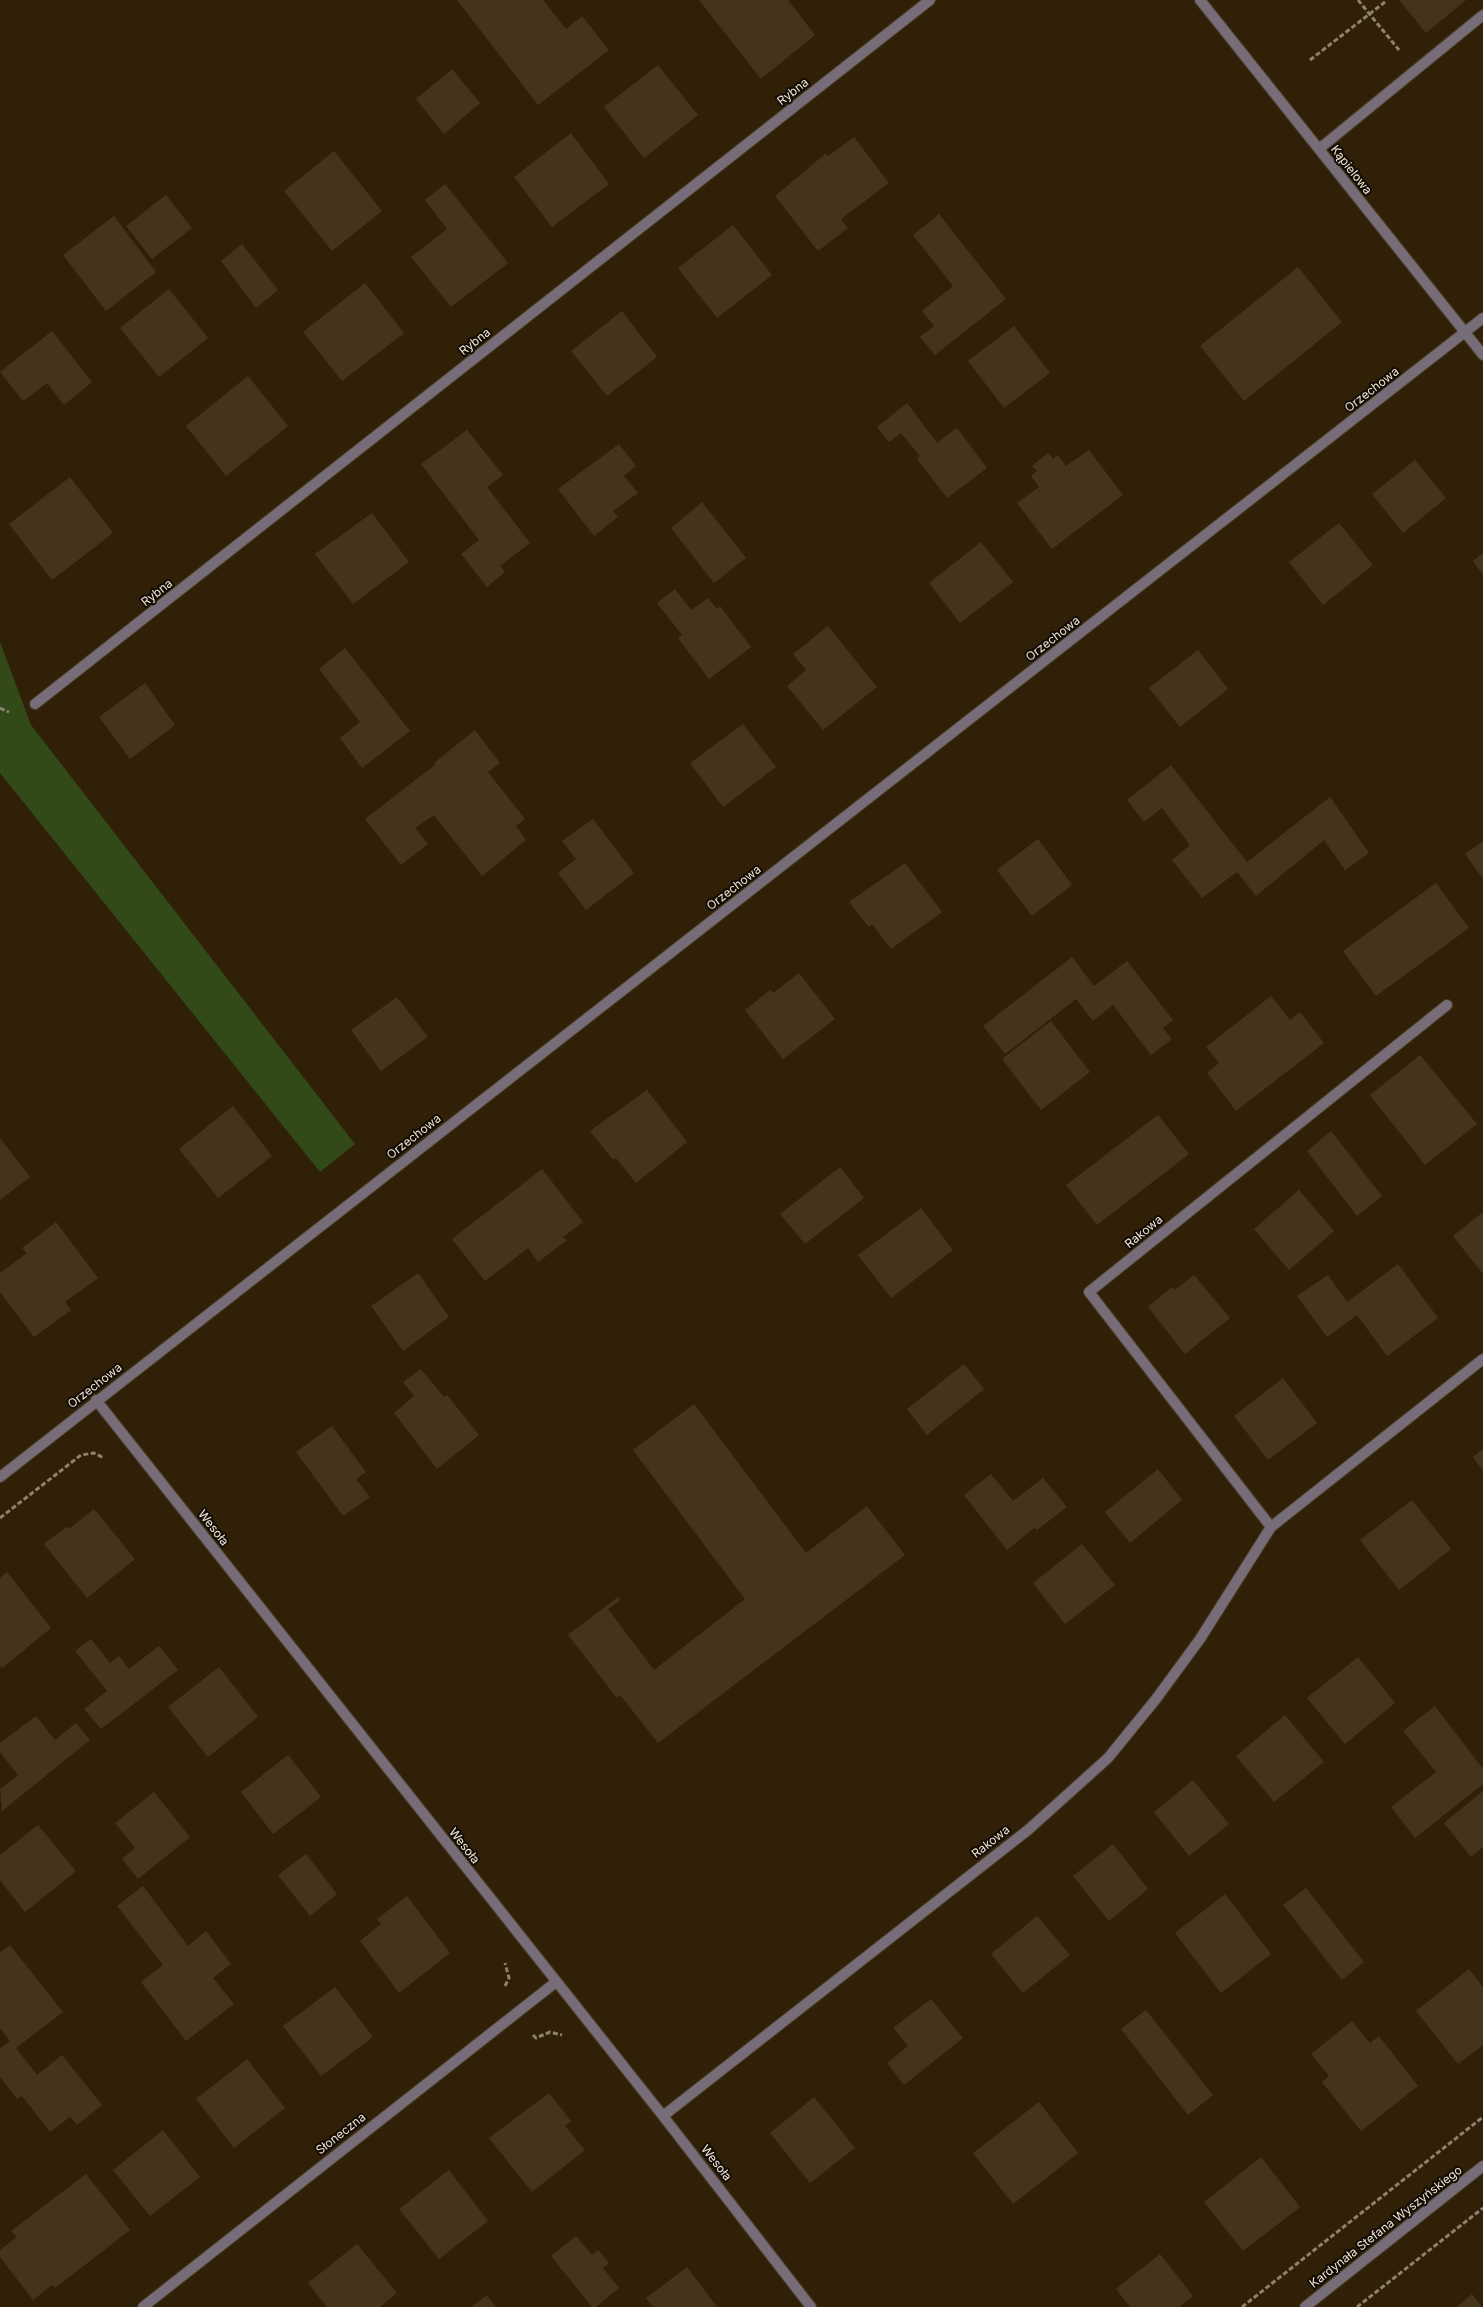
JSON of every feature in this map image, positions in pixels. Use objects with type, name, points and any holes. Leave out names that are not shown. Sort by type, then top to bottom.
[{"type":"street","name":"Rybna","points":[[35,704],[930,0]]},
{"type":"street","name":"Kąpielowa","points":[[1200,0],[1483,355]]},
{"type":"street","points":[[1319,149],[1483,15]]},
{"type":"street","name":"Orzechowa","points":[[0,1477],[96,1400],[1483,318]]},
{"type":"street","name":"Rakowa","points":[[1271,1527],[1088,1292],[1447,1006]]},
{"type":"street","name":"Rakowa","points":[[663,2116],[1028,1830],[1108,1758],[1156,1699],[1200,1639],[1271,1527],[1483,1359]]},
{"type":"street","name":"Wesoła","points":[[96,1400],[663,2116],[811,2307]]},
{"type":"street","name":"Słoneczna","points":[[143,2307],[515,2012],[556,1982]]},
{"type":"street","name":"Kardynała Stefana Wyszyńskiego","points":[[1305,2307],[1483,2166]]},
{"type":"path","points":[[1358,0],[1415,70]]},
{"type":"path","points":[[1310,60],[1385,2]]},
{"type":"path","points":[[0,1518],[81,1456],[94,1453],[110,1460]]},
{"type":"path","points":[[505,1960],[509,1978],[501,1994],[515,2012],[536,2038],[550,2032],[566,2036]]},
{"type":"path","points":[[1242,2307],[1483,2118]]},
{"type":"path","points":[[1357,2307],[1483,2208]]},
{"type":"green space","points":[[0,642],[31,725],[355,1144],[320,1172],[0,773]]},
{"type":"building","points":[[457,0],[543,0],[566,29],[582,16],[609,50],[538,105]]},
{"type":"building","points":[[699,0],[788,0],[815,35],[761,79]]},
{"type":"building","points":[[1399,0],[1466,0],[1426,33]]},
{"type":"building","points":[[658,65],[698,115],[644,158],[604,107]]},
{"type":"building","points":[[452,69],[480,103],[444,134],[416,99]]},
{"type":"building","points":[[571,133],[609,184],[552,227],[514,177]]},
{"type":"building","points":[[854,137],[889,183],[841,219],[848,228],[818,251],[775,196],[825,154],[828,156]]},
{"type":"building","points":[[334,151],[382,211],[332,251],[284,191]]},
{"type":"building","points":[[445,184],[508,263],[451,307],[411,257],[447,229],[425,200]]},
{"type":"building","points":[[166,195],[192,228],[152,259],[126,226]]},
{"type":"building","points":[[939,214],[1006,299],[935,355],[920,337],[934,326],[922,311],[953,286],[913,235]]},
{"type":"building","points":[[114,216],[156,272],[106,311],[63,255]]},
{"type":"building","points":[[733,225],[772,275],[717,318],[678,268]]},
{"type":"building","points":[[242,244],[278,290],[256,308],[221,261]]},
{"type":"building","points":[[1298,267],[1342,322],[1244,401],[1200,346]]},
{"type":"building","points":[[365,283],[404,333],[342,381],[303,332]]},
{"type":"building","points":[[169,289],[208,338],[159,377],[120,328]]},
{"type":"building","points":[[622,311],[657,357],[607,396],[571,351]]},
{"type":"building","points":[[1014,326],[1050,373],[1004,408],[968,361]]},
{"type":"building","points":[[52,331],[92,382],[64,405],[47,383],[23,401],[0,372]]},
{"type":"building","points":[[248,376],[288,426],[226,476],[186,426]]},
{"type":"building","points":[[907,403],[937,443],[957,428],[987,468],[947,498],[917,459],[920,456],[901,433],[889,442],[877,427]]},
{"type":"building","points":[[467,430],[503,475],[487,487],[530,543],[500,566],[505,572],[487,587],[461,554],[479,540],[421,464]]},
{"type":"building","points":[[619,444],[636,466],[624,476],[638,493],[613,511],[618,517],[594,536],[558,489]]},
{"type":"building","points":[[1089,450],[1123,495],[1052,549],[1017,503],[1039,487],[1031,476],[1037,471],[1032,466],[1048,453],[1053,459],[1058,455],[1066,466]]},
{"type":"building","points":[[1415,460],[1446,498],[1403,533],[1372,494]]},
{"type":"building","points":[[70,477],[113,533],[52,580],[9,524]]},
{"type":"building","points":[[702,502],[746,558],[714,583],[671,528]]},
{"type":"building","points":[[372,513],[409,562],[353,604],[315,554]]},
{"type":"building","points":[[1339,523],[1373,565],[1323,605],[1289,562]]},
{"type":"building","points":[[981,542],[1013,582],[960,623],[929,583]]},
{"type":"building","points":[[1483,553],[1483,575],[1473,561]]},
{"type":"building","points":[[675,589],[691,610],[708,598],[717,609],[720,606],[751,647],[709,679],[678,638],[682,635],[657,603]]},
{"type":"building","points":[[828,626],[877,687],[823,730],[787,686],[806,670],[793,654]]},
{"type":"building","points":[[345,648],[410,731],[362,768],[340,738],[360,722],[319,669]]},
{"type":"building","points":[[1198,650],[1228,689],[1180,727],[1149,688]]},
{"type":"building","points":[[145,683],[175,725],[130,759],[99,717]]},
{"type":"building","points":[[743,724],[776,767],[723,807],[690,763]]},
{"type":"building","points":[[475,730],[500,763],[488,772],[525,819],[516,826],[526,840],[482,876],[434,815],[415,828],[428,844],[401,865],[365,819],[436,764],[434,763]]},
{"type":"building","points":[[1171,765],[1247,862],[1330,797],[1369,853],[1345,870],[1324,840],[1256,896],[1237,872],[1202,898],[1172,860],[1190,845],[1162,808],[1144,822],[1127,800]]},
{"type":"building","points":[[593,819],[634,873],[586,910],[558,873],[576,859],[562,841]]},
{"type":"building","points":[[1038,839],[1072,885],[1032,916],[997,870]]},
{"type":"building","points":[[1483,841],[1483,879],[1465,854]]},
{"type":"building","points":[[905,863],[942,912],[891,949],[872,924],[869,927],[849,902]]},
{"type":"building","points":[[1436,883],[1469,928],[1376,996],[1343,951]]},
{"type":"building","points":[[1072,957],[1094,986],[1127,961],[1173,1020],[1163,1028],[1172,1039],[1151,1055],[1113,1005],[1093,1021],[1076,999],[1005,1054],[983,1026]]},
{"type":"building","points":[[799,973],[835,1019],[783,1059],[745,1010],[770,990],[773,993]]},
{"type":"building","points":[[1271,996],[1290,1020],[1300,1012],[1324,1043],[1236,1111],[1207,1073],[1219,1063],[1206,1047]]},
{"type":"building","points":[[397,997],[428,1037],[381,1071],[351,1030]]},
{"type":"building","points":[[1051,1021],[1090,1072],[1041,1110],[1002,1059]]},
{"type":"building","points":[[1420,1055],[1477,1124],[1425,1165],[1370,1095]]},
{"type":"building","points":[[647,1090],[687,1142],[636,1183],[616,1158],[613,1160],[590,1131]]},
{"type":"building","points":[[233,1106],[272,1156],[218,1198],[179,1149]]},
{"type":"building","points":[[1158,1115],[1189,1154],[1097,1225],[1066,1185]]},
{"type":"building","points":[[1331,1131],[1382,1196],[1357,1216],[1307,1151]]},
{"type":"building","points":[[0,1138],[30,1177],[0,1200]]},
{"type":"building","points":[[840,1167],[864,1198],[805,1244],[780,1214]]},
{"type":"building","points":[[542,1169],[583,1222],[563,1237],[567,1240],[538,1262],[528,1248],[485,1281],[452,1239]]},
{"type":"building","points":[[1299,1190],[1334,1231],[1289,1270],[1254,1229]]},
{"type":"building","points":[[921,1208],[953,1250],[891,1298],[858,1255]]},
{"type":"building","points":[[1483,1212],[1483,1274],[1453,1236]]},
{"type":"building","points":[[56,1222],[98,1278],[65,1302],[71,1310],[34,1337],[0,1292],[0,1273],[27,1253],[22,1248]]},
{"type":"building","points":[[1398,1264],[1438,1318],[1387,1356],[1357,1315],[1327,1337],[1297,1296],[1328,1275],[1347,1302]]},
{"type":"building","points":[[418,1273],[449,1317],[403,1351],[371,1306]]},
{"type":"building","points":[[1194,1275],[1230,1318],[1185,1354],[1148,1307],[1172,1287],[1175,1290]]},
{"type":"building","points":[[964,1364],[984,1389],[927,1435],[907,1409]]},
{"type":"building","points":[[421,1369],[444,1397],[447,1395],[479,1435],[437,1469],[394,1413],[414,1396],[403,1382]]},
{"type":"building","points":[[1283,1378],[1317,1423],[1268,1460],[1234,1416]]},
{"type":"building","points":[[694,1404],[806,1553],[867,1506],[905,1555],[658,1743],[620,1695],[617,1698],[568,1635],[618,1597],[620,1600],[608,1609],[654,1670],[745,1599],[633,1450]]},
{"type":"building","points":[[332,1426],[366,1472],[356,1479],[370,1497],[343,1516],[296,1452]]},
{"type":"building","points":[[1483,1449],[1483,1471],[1473,1457]]},
{"type":"building","points":[[1158,1469],[1182,1500],[1130,1543],[1105,1512]]},
{"type":"building","points":[[991,1474],[1013,1501],[1043,1478],[1067,1507],[1037,1530],[1034,1528],[1007,1550],[964,1495]]},
{"type":"building","points":[[1412,1500],[1451,1549],[1399,1590],[1360,1540]]},
{"type":"building","points":[[94,1509],[135,1559],[87,1598],[44,1544],[66,1527],[69,1529]]},
{"type":"building","points":[[1082,1544],[1115,1585],[1065,1624],[1033,1583]]},
{"type":"building","points":[[7,1572],[51,1628],[2,1668],[0,1666],[0,1578]]},
{"type":"building","points":[[91,1639],[110,1663],[119,1656],[129,1669],[159,1646],[178,1670],[101,1729],[84,1709],[107,1691],[75,1651]]},
{"type":"building","points":[[1358,1657],[1395,1703],[1345,1744],[1307,1698]]},
{"type":"building","points":[[219,1667],[258,1717],[208,1757],[168,1707]]},
{"type":"building","points":[[1435,1706],[1483,1769],[1483,1784],[1415,1838],[1391,1807],[1436,1772],[1403,1731]]},
{"type":"building","points":[[1285,1715],[1324,1762],[1274,1802],[1236,1756]]},
{"type":"building","points":[[36,1716],[55,1740],[76,1723],[90,1740],[2,1811],[0,1789],[18,1775],[0,1752],[0,1743]]},
{"type":"building","points":[[288,1755],[321,1797],[273,1834],[241,1792]]},
{"type":"building","points":[[1193,1780],[1229,1824],[1189,1856],[1154,1812]]},
{"type":"building","points":[[1483,1791],[1483,1847],[1471,1857],[1444,1823]]},
{"type":"building","points":[[154,1792],[190,1837],[138,1879],[122,1859],[135,1848],[115,1823]]},
{"type":"building","points":[[38,1825],[76,1871],[25,1912],[0,1880],[0,1855]]},
{"type":"building","points":[[1113,1844],[1148,1889],[1109,1921],[1073,1876]]},
{"type":"building","points":[[306,1854],[337,1894],[310,1916],[278,1875]]},
{"type":"building","points":[[143,1886],[188,1946],[206,1931],[231,1964],[213,1978],[234,2004],[186,2041],[141,1982],[163,1965],[117,1906]]},
{"type":"building","points":[[1306,1888],[1364,1962],[1342,1980],[1283,1905]]},
{"type":"building","points":[[1225,1894],[1271,1954],[1221,1993],[1175,1933]]},
{"type":"building","points":[[407,1896],[450,1953],[399,1993],[360,1941],[381,1924],[377,1919]]},
{"type":"building","points":[[1037,1916],[1070,1955],[1023,1993],[991,1954]]},
{"type":"building","points":[[10,1945],[63,2012],[16,2048],[37,2075],[62,2055],[102,2105],[77,2125],[70,2117],[50,2132],[22,2096],[17,2099],[0,2077],[0,2048],[10,2041],[0,2028],[0,1953]]},
{"type":"building","points":[[1469,1969],[1483,1987],[1483,2045],[1458,2064],[1416,2011]]},
{"type":"building","points":[[335,1987],[373,2037],[321,2076],[283,2026]]},
{"type":"building","points":[[931,1999],[963,2038],[904,2085],[887,2063],[908,2046],[893,2028]]},
{"type":"building","points":[[1146,2010],[1213,2095],[1188,2115],[1121,2029]]},
{"type":"building","points":[[1352,2021],[1370,2043],[1379,2036],[1418,2086],[1361,2131],[1322,2082],[1329,2076],[1311,2054]]},
{"type":"building","points":[[247,2059],[285,2108],[234,2148],[196,2099]]},
{"type":"building","points":[[549,2093],[571,2121],[565,2126],[585,2150],[532,2192],[489,2138]]},
{"type":"building","points":[[814,2097],[855,2148],[810,2183],[770,2133]]},
{"type":"building","points":[[1039,2102],[1078,2153],[1013,2204],[973,2153]]},
{"type":"building","points":[[163,2130],[200,2177],[150,2216],[113,2170]]},
{"type":"building","points":[[1261,2157],[1300,2207],[1243,2251],[1204,2202]]},
{"type":"building","points":[[449,2170],[488,2221],[439,2259],[399,2209]]},
{"type":"building","points":[[86,2174],[130,2230],[55,2288],[52,2285],[33,2300],[0,2257],[0,2250],[17,2237],[11,2231]]},
{"type":"building","points":[[576,2236],[592,2255],[598,2250],[609,2263],[603,2268],[619,2288],[596,2307],[592,2307],[551,2256]]},
{"type":"building","points":[[357,2244],[397,2293],[380,2307],[327,2307],[308,2283]]},
{"type":"building","points":[[1160,2254],[1193,2296],[1179,2307],[1130,2307],[1116,2289]]},
{"type":"building","points":[[687,2267],[717,2307],[653,2307],[646,2298]]},
{"type":"building","points":[[1472,2294],[1482,2307],[1457,2307]]},
{"type":"building","points":[[487,2295],[496,2307],[471,2307]]}]
